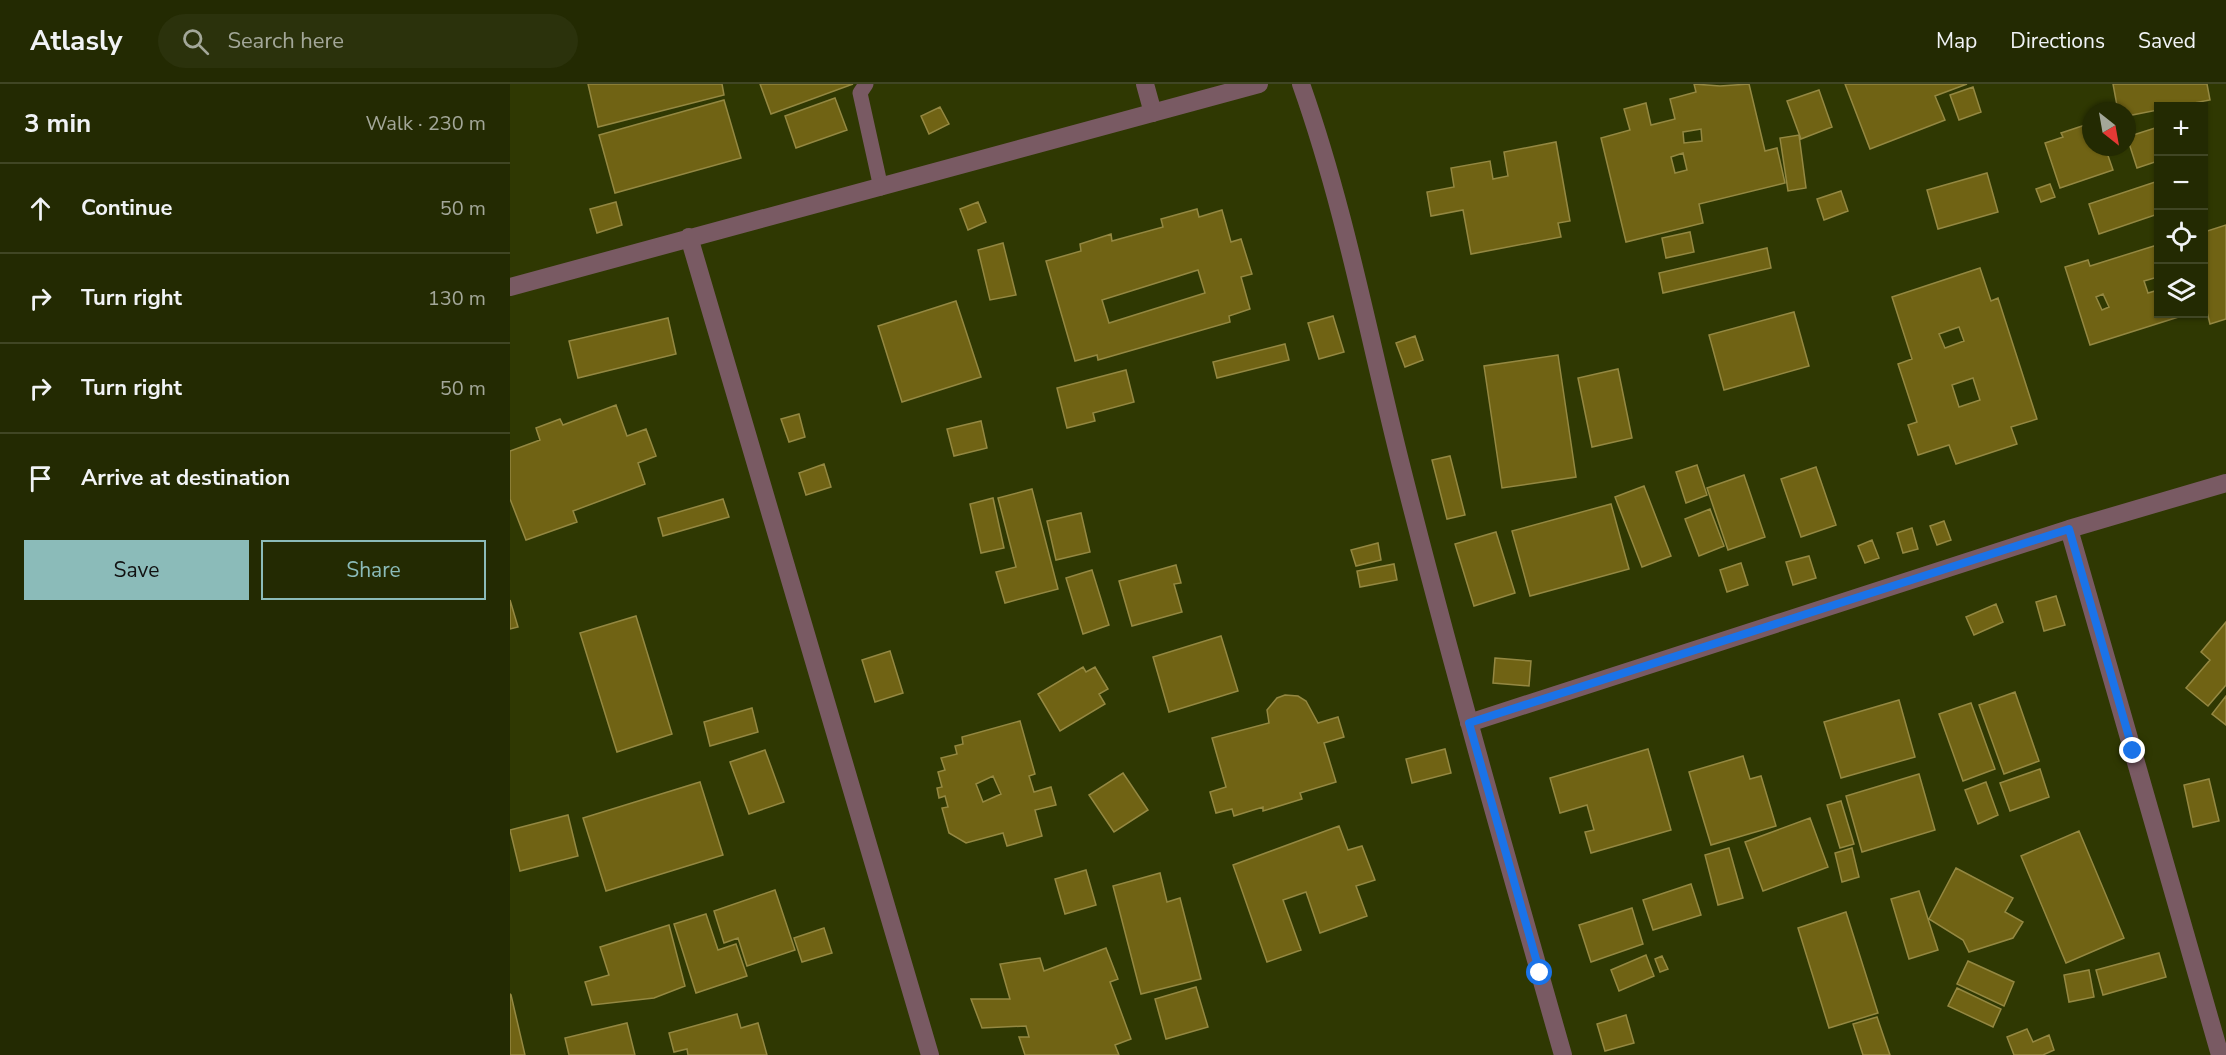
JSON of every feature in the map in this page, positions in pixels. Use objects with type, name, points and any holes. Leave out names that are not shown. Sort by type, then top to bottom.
[{"type":"street","points":[[1145,84],[1153,113]]},
{"type":"street","points":[[510,287],[1259,84]]},
{"type":"street","points":[[1301,84],[1327,157],[1401,465],[1469,723],[1563,1055]]},
{"type":"street","points":[[689,237],[930,1055]]},
{"type":"street","points":[[1469,723],[2069,529],[2226,483]]},
{"type":"street","points":[[2069,529],[2220,1055]]},
{"type":"lane","points":[[866,84],[860,93],[881,188]]},
{"type":"building","points":[[588,84],[722,84],[724,95],[598,127]]},
{"type":"building","points":[[760,84],[853,84],[771,114]]},
{"type":"building","points":[[1694,84],[1720,86],[1749,84],[1765,151],[1777,148],[1785,183],[1699,204],[1703,223],[1626,242],[1601,138],[1630,130],[1624,109],[1646,103],[1651,125],[1675,119],[1670,99],[1696,92]],"holes":[[[1701,129],[1702,141],[1684,143],[1683,132]],[[1683,153],[1687,170],[1675,173],[1671,157]]]},
{"type":"building","points":[[1845,84],[1967,84],[1935,96],[1945,120],[1870,149]]},
{"type":"building","points":[[2113,84],[2207,84],[2210,100],[2154,102],[2154,111],[2136,114],[2136,102],[2116,102]]},
{"type":"building","points":[[1973,87],[1981,112],[1959,120],[1950,95]]},
{"type":"building","points":[[1819,90],[1832,127],[1801,139],[1787,101]]},
{"type":"building","points":[[835,98],[847,130],[796,148],[785,116]]},
{"type":"building","points":[[724,100],[741,158],[615,193],[599,135]]},
{"type":"building","points":[[940,107],[949,124],[929,134],[921,116]]},
{"type":"building","points":[[2082,126],[2082,156],[2108,156],[2113,170],[2060,188],[2045,143],[2063,137],[2061,133]]},
{"type":"building","points":[[2154,128],[2154,162],[2137,168],[2133,156],[2136,156],[2136,134]]},
{"type":"building","points":[[1799,135],[1806,188],[1788,191],[1780,138]]},
{"type":"building","points":[[1556,142],[1570,221],[1558,223],[1561,237],[1471,254],[1463,210],[1431,216],[1427,192],[1454,187],[1451,168],[1490,161],[1493,179],[1508,176],[1504,152]]},
{"type":"building","points":[[1987,173],[1998,212],[1938,229],[1927,190]]},
{"type":"building","points":[[2154,182],[2154,215],[2099,234],[2089,204]]},
{"type":"building","points":[[2050,184],[2055,197],[2041,202],[2036,189]]},
{"type":"building","points":[[1841,191],[1848,211],[1824,220],[1817,199]]},
{"type":"building","points":[[616,202],[622,225],[597,233],[590,209]]},
{"type":"building","points":[[978,202],[986,222],[968,230],[960,209]]},
{"type":"building","points":[[1197,209],[1199,217],[1222,210],[1231,242],[1241,239],[1252,274],[1241,277],[1250,309],[1229,316],[1230,322],[1098,360],[1097,355],[1075,361],[1046,261],[1081,251],[1080,244],[1111,234],[1112,241],[1163,227],[1161,219]],"holes":[[[1198,270],[1205,293],[1109,323],[1102,300]]]},
{"type":"building","points":[[2226,225],[2226,319],[2210,324],[2208,316],[2208,231]]},
{"type":"building","points":[[1690,232],[1694,252],[1666,258],[1662,238]]},
{"type":"building","points":[[1003,243],[1016,295],[990,300],[978,250]]},
{"type":"building","points":[[2154,246],[2154,278],[2144,281],[2148,293],[2154,291],[2154,318],[2175,318],[2090,345],[2065,267],[2088,260],[2090,266]],"holes":[[[2103,294],[2109,307],[2102,310],[2096,297]]]},
{"type":"building","points":[[1767,248],[1771,268],[1663,293],[1659,273]]},
{"type":"building","points":[[1980,268],[1991,301],[1998,298],[2037,419],[2011,427],[2017,444],[1956,464],[1949,445],[1918,455],[1908,425],[1917,422],[1898,364],[1912,359],[1892,297]],"holes":[[[1959,327],[1964,341],[1945,348],[1939,334]],[[1973,378],[1980,400],[1959,407],[1952,385]]]},
{"type":"building","points":[[956,301],[981,377],[902,402],[878,326]]},
{"type":"building","points":[[1794,312],[1809,366],[1724,390],[1709,335]]},
{"type":"building","points":[[1333,316],[1344,352],[1319,359],[1308,323]]},
{"type":"building","points":[[668,318],[676,354],[578,378],[569,341]]},
{"type":"building","points":[[1415,336],[1423,360],[1405,367],[1396,343]]},
{"type":"building","points":[[1285,344],[1289,360],[1217,378],[1213,362]]},
{"type":"building","points":[[1558,355],[1576,477],[1502,488],[1484,366]]},
{"type":"building","points":[[1618,369],[1632,438],[1592,447],[1578,378]]},
{"type":"building","points":[[1126,370],[1134,402],[1093,413],[1095,421],[1067,428],[1057,388]]},
{"type":"building","points":[[616,405],[627,436],[646,429],[656,456],[638,463],[645,484],[573,511],[577,522],[526,540],[510,499],[510,451],[540,440],[536,428],[560,419],[563,425]]},
{"type":"building","points":[[799,414],[805,437],[789,442],[781,419]]},
{"type":"building","points":[[981,421],[987,448],[954,456],[947,429]]},
{"type":"building","points":[[1450,456],[1465,515],[1447,519],[1432,460]]},
{"type":"building","points":[[824,464],[831,487],[806,495],[799,473]]},
{"type":"building","points":[[1697,465],[1707,495],[1686,503],[1676,472]]},
{"type":"building","points":[[1816,467],[1836,525],[1801,537],[1781,479]]},
{"type":"building","points":[[1744,475],[1765,537],[1728,550],[1707,488]]},
{"type":"building","points":[[1644,486],[1671,556],[1642,567],[1615,497]]},
{"type":"building","points":[[1032,489],[1058,589],[1005,603],[996,572],[1016,567],[998,498]]},
{"type":"building","points":[[993,498],[1004,548],[981,553],[970,504]]},
{"type":"building","points":[[723,499],[729,517],[663,536],[658,518]]},
{"type":"building","points":[[1611,504],[1629,569],[1530,596],[1512,531]]},
{"type":"building","points":[[1710,509],[1724,546],[1699,556],[1685,519]]},
{"type":"building","points":[[1081,513],[1090,552],[1056,560],[1047,521]]},
{"type":"building","points":[[1944,521],[1951,540],[1937,545],[1930,526]]},
{"type":"building","points":[[1912,528],[1918,549],[1903,553],[1897,533]]},
{"type":"building","points":[[1496,532],[1515,593],[1474,606],[1455,544]]},
{"type":"building","points":[[1872,540],[1879,558],[1865,563],[1858,546]]},
{"type":"building","points":[[1378,543],[1381,560],[1356,566],[1351,550]]},
{"type":"building","points":[[1809,556],[1816,578],[1793,585],[1786,562]]},
{"type":"building","points":[[1741,563],[1748,585],[1727,592],[1720,570]]},
{"type":"building","points":[[1394,564],[1397,580],[1360,587],[1357,571]]},
{"type":"building","points":[[1176,565],[1181,583],[1174,584],[1182,612],[1132,626],[1119,581]]},
{"type":"building","points":[[1092,570],[1109,625],[1083,634],[1066,578]]},
{"type":"building","points":[[2056,596],[2065,625],[2044,631],[2036,602]]},
{"type":"building","points":[[510,600],[518,627],[510,629]]},
{"type":"building","points":[[1996,604],[2003,622],[1974,635],[1966,617]]},
{"type":"building","points":[[636,616],[672,734],[617,752],[580,633]]},
{"type":"building","points":[[2226,622],[2226,685],[2208,706],[2186,688],[2210,660],[2201,652]]},
{"type":"building","points":[[1221,636],[1238,691],[1169,712],[1153,657]]},
{"type":"building","points":[[890,651],[903,693],[875,702],[862,660]]},
{"type":"building","points":[[1495,658],[1531,661],[1529,686],[1493,683]]},
{"type":"building","points":[[1083,667],[1086,672],[1095,667],[1108,689],[1099,694],[1105,704],[1060,731],[1038,694]]},
{"type":"building","points":[[2015,692],[2039,761],[2004,774],[1979,705]]},
{"type":"building","points":[[1285,695],[1298,696],[1306,701],[1318,723],[1338,717],[1344,737],[1324,743],[1336,782],[1300,793],[1302,799],[1263,811],[1263,807],[1234,816],[1232,809],[1216,813],[1210,792],[1226,787],[1212,738],[1269,723],[1267,710],[1277,698]]},
{"type":"building","points":[[2226,696],[2226,725],[2212,714]]},
{"type":"building","points":[[1899,700],[1915,757],[1841,778],[1824,722]]},
{"type":"building","points":[[1971,703],[1995,769],[1963,781],[1939,714]]},
{"type":"building","points":[[752,708],[758,732],[710,746],[704,722]]},
{"type":"building","points":[[1020,721],[1035,774],[1029,776],[1034,792],[1051,787],[1056,805],[1035,810],[1042,836],[1007,846],[1003,833],[966,843],[949,833],[942,808],[948,807],[945,796],[939,798],[937,788],[942,787],[938,772],[945,770],[941,758],[957,754],[955,746],[963,744],[962,737]],"holes":[[[993,776],[1001,794],[983,802],[976,784]]]},
{"type":"building","points":[[1445,749],[1451,773],[1412,783],[1406,759]]},
{"type":"building","points":[[1648,749],[1671,830],[1591,853],[1585,832],[1594,830],[1587,805],[1560,813],[1550,778]]},
{"type":"building","points":[[765,750],[784,802],[749,814],[730,762]]},
{"type":"building","points":[[1743,756],[1750,779],[1761,776],[1776,826],[1711,845],[1689,772]]},
{"type":"building","points":[[2040,769],[2049,797],[2010,811],[2000,783]]},
{"type":"building","points":[[1123,773],[1148,810],[1114,832],[1089,795]]},
{"type":"building","points":[[1919,774],[1935,830],[1862,852],[1846,796]]},
{"type":"building","points":[[2209,779],[2219,821],[2193,827],[2184,785]]},
{"type":"building","points":[[700,782],[723,855],[606,891],[583,818]]},
{"type":"building","points":[[1986,782],[1998,815],[1978,824],[1965,790]]},
{"type":"building","points":[[1841,801],[1854,844],[1840,848],[1827,805]]},
{"type":"building","points":[[568,815],[578,856],[520,871],[510,830]]},
{"type":"building","points":[[1810,818],[1828,867],[1763,891],[1745,842]]},
{"type":"building","points":[[1339,826],[1348,850],[1362,846],[1375,880],[1356,886],[1367,916],[1320,933],[1306,892],[1283,900],[1301,950],[1267,962],[1233,865]]},
{"type":"building","points":[[2079,831],[2124,938],[2066,963],[2021,856]]},
{"type":"building","points":[[1729,848],[1743,898],[1718,905],[1705,855]]},
{"type":"building","points":[[1852,848],[1859,877],[1842,882],[1835,853]]},
{"type":"building","points":[[1956,868],[2013,898],[2005,912],[2023,922],[2013,938],[1969,952],[1963,940],[1929,919]]},
{"type":"building","points":[[1086,870],[1096,905],[1065,914],[1055,879]]},
{"type":"building","points":[[1160,873],[1167,902],[1180,898],[1201,979],[1141,994],[1113,886]]},
{"type":"building","points":[[1691,884],[1701,915],[1653,930],[1643,900]]},
{"type":"building","points":[[775,890],[795,950],[747,966],[738,938],[724,943],[714,911]]},
{"type":"building","points":[[1919,891],[1938,950],[1909,959],[1891,899]]},
{"type":"building","points":[[1632,908],[1643,944],[1591,962],[1579,925]]},
{"type":"building","points":[[1846,912],[1878,1013],[1829,1028],[1798,928]]},
{"type":"building","points":[[706,914],[718,950],[736,944],[747,976],[696,993],[674,924]]},
{"type":"building","points":[[669,925],[685,986],[654,998],[592,1005],[585,982],[609,975],[600,947]]},
{"type":"building","points":[[824,928],[832,953],[802,962],[794,938]]},
{"type":"building","points":[[1106,948],[1118,979],[1110,982],[1131,1039],[1115,1045],[1119,1055],[1025,1055],[1019,1037],[1029,1037],[1026,1026],[982,1028],[971,999],[1010,999],[1000,964],[1040,958],[1044,971]]},
{"type":"building","points":[[2159,953],[2166,977],[2103,995],[2096,970]]},
{"type":"building","points":[[1646,955],[1654,976],[1619,991],[1611,970]]},
{"type":"building","points":[[1662,956],[1668,969],[1660,972],[1655,959]]},
{"type":"building","points":[[1968,961],[2014,982],[2004,1006],[1957,984]]},
{"type":"building","points":[[2089,970],[2094,997],[2069,1002],[2064,975]]},
{"type":"building","points":[[1196,987],[1208,1027],[1166,1039],[1155,999]]},
{"type":"building","points":[[1957,988],[2001,1009],[1993,1027],[1948,1006]]},
{"type":"building","points":[[511,995],[525,1055],[510,1055]]},
{"type":"building","points":[[737,1014],[741,1028],[758,1023],[767,1055],[688,1055],[687,1049],[674,1052],[669,1033]]},
{"type":"building","points":[[1626,1015],[1634,1043],[1605,1051],[1597,1024]]},
{"type":"building","points":[[1877,1017],[1890,1055],[1863,1055],[1853,1024]]},
{"type":"building","points":[[627,1023],[635,1055],[569,1055],[565,1038]]},
{"type":"building","points":[[2027,1029],[2033,1042],[2049,1035],[2054,1050],[2043,1055],[2014,1055],[2007,1037]]},
{"type":"route","points":[[1540,973],[1469,723],[2069,529],[2133,751]]}]
